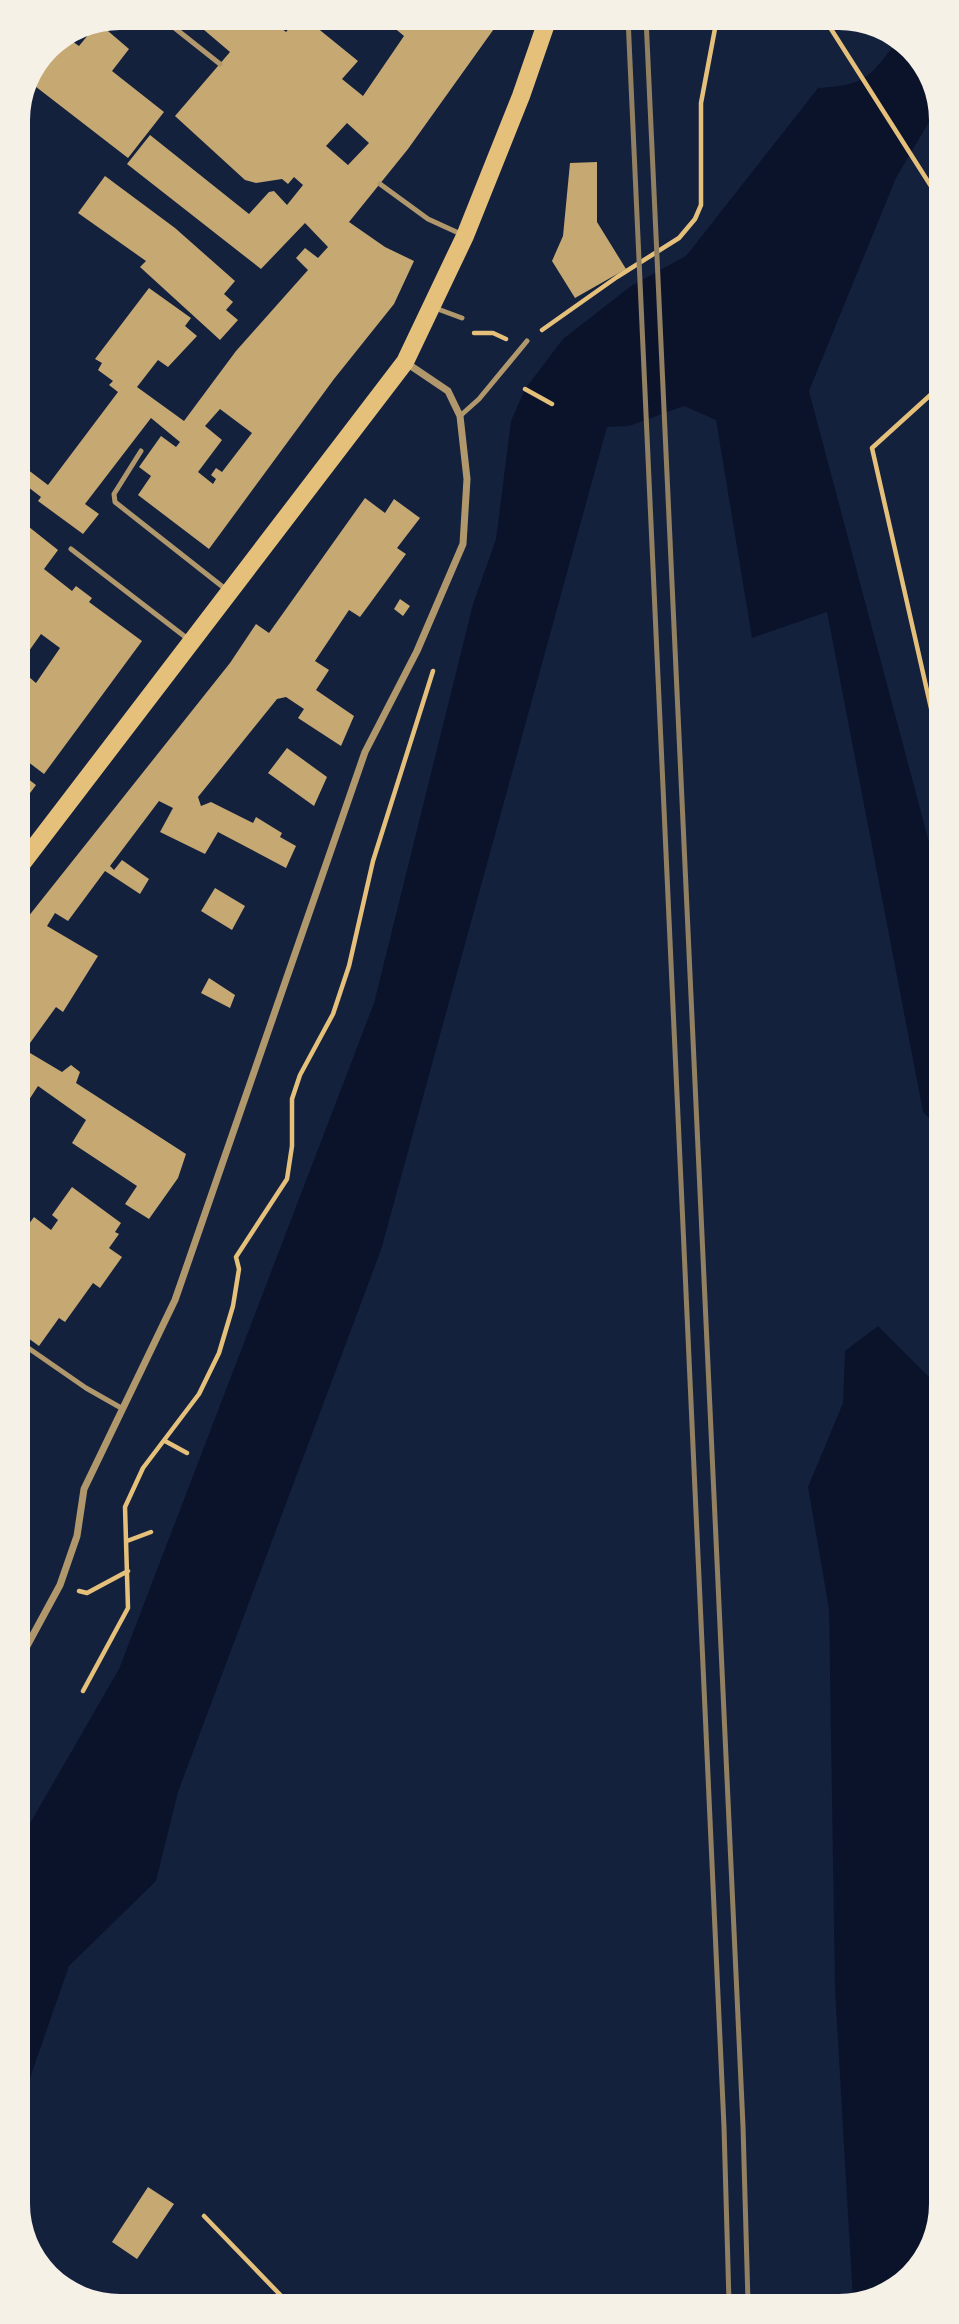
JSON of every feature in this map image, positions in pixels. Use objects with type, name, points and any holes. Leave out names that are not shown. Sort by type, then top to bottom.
[{"type":"main road","points":[[30,851],[405,362],[464,236],[521,96],[544,30]]},
{"type":"street","points":[[30,1640],[60,1585],[77,1536],[84,1489],[175,1300],[365,752],[417,652],[463,544],[467,479],[460,416],[448,391],[405,362]]},
{"type":"lane","points":[[177,30],[220,64]]},
{"type":"lane","points":[[380,184],[428,219],[464,236]]},
{"type":"lane","points":[[429,314],[462,318]]},
{"type":"lane","points":[[460,416],[479,399],[527,341]]},
{"type":"lane","points":[[141,450],[114,494],[115,502],[228,591]]},
{"type":"lane","points":[[71,549],[190,640]]},
{"type":"lane","points":[[30,1349],[122,1409]]},
{"type":"path","points":[[429,314],[463,334],[494,333],[518,343],[527,341],[617,277],[679,238],[695,219],[701,205],[701,103],[715,30]]},
{"type":"path","points":[[831,30],[929,183]]},
{"type":"path","points":[[525,389],[552,404]]},
{"type":"path","points":[[929,396],[873,448],[929,699]]},
{"type":"path","points":[[83,1691],[128,1608],[125,1507],[143,1468],[199,1394],[219,1353],[233,1306],[239,1269],[236,1257],[287,1178],[292,1146],[292,1099],[337,1002],[349,966],[373,861],[436,661],[417,652]]},
{"type":"path","points":[[165,1441],[187,1453]]},
{"type":"path","points":[[127,1541],[151,1532]]},
{"type":"path","points":[[60,1585],[87,1593],[128,1571]]},
{"type":"path","points":[[204,2216],[279,2294]]},
{"type":"water","points":[[892,47],[911,65],[924,91],[929,122],[896,178],[809,391],[929,842],[929,1118],[923,1112],[827,612],[752,638],[716,420],[684,406],[629,426],[607,427],[381,1250],[178,1792],[156,1881],[69,1966],[30,2078],[30,1823],[119,1669],[374,1003],[473,604],[496,539],[511,421],[525,389],[563,339],[631,286],[686,256],[818,88],[858,81],[874,70]]},
{"type":"water","points":[[878,1326],[929,1377],[928,2222],[920,2244],[899,2272],[879,2285],[853,2293],[835,1991],[829,1609],[808,1487],[843,1403],[845,1351]]},
{"type":"building","points":[[204,30],[320,30],[358,61],[342,79],[363,96],[404,36],[397,30],[493,30],[408,149],[349,222],[385,247],[414,261],[394,304],[334,379],[209,549],[138,495],[151,476],[139,467],[161,436],[176,447],[180,442],[151,418],[85,504],[99,514],[83,534],[38,501],[41,497],[30,488],[30,471],[48,485],[118,392],[109,385],[113,381],[98,370],[102,363],[95,359],[149,288],[191,318],[185,326],[197,336],[168,367],[158,360],[137,387],[184,421],[236,351],[308,270],[296,258],[305,248],[318,258],[328,247],[305,223],[261,269],[127,164],[150,135],[249,214],[269,192],[274,191],[287,205],[303,185],[294,177],[288,184],[282,179],[256,183],[245,180],[175,116],[230,52]],"holes":[[[347,123],[369,143],[348,165],[326,146]],[[220,409],[252,433],[222,472],[216,468],[211,475],[216,479],[213,484],[198,472],[222,440],[205,426]]]},
{"type":"building","points":[[108,31],[129,49],[112,71],[164,112],[128,158],[36,87],[48,65],[60,52],[74,43],[79,46],[86,37]]},
{"type":"building","points":[[597,162],[597,222],[626,269],[575,298],[552,261],[563,236],[570,163]]},
{"type":"building","points":[[105,176],[175,228],[235,281],[224,294],[233,302],[226,310],[238,320],[220,340],[140,267],[146,261],[78,213]]},
{"type":"building","points":[[365,498],[385,513],[394,499],[420,518],[397,548],[406,554],[360,617],[349,610],[315,661],[329,670],[316,690],[354,716],[341,746],[298,718],[304,709],[286,697],[277,699],[198,797],[201,806],[211,802],[253,823],[256,817],[282,833],[280,837],[296,846],[286,868],[218,832],[205,854],[160,832],[173,808],[159,801],[110,866],[114,870],[122,860],[149,879],[140,894],[105,871],[68,921],[55,913],[47,926],[98,956],[63,1012],[56,1007],[30,1043],[30,914],[230,663],[256,624],[269,633]]},
{"type":"building","points":[[30,528],[58,550],[44,569],[72,591],[76,586],[92,598],[89,602],[142,641],[44,774],[30,763],[30,678],[36,683],[60,648],[41,634],[30,650]]},
{"type":"building","points":[[400,599],[410,606],[403,616],[394,609]]},
{"type":"building","points":[[287,748],[327,777],[314,806],[268,773]]},
{"type":"building","points":[[30,780],[36,785],[30,793]]},
{"type":"building","points":[[215,888],[245,906],[232,930],[201,911]]},
{"type":"building","points":[[209,978],[235,995],[230,1008],[201,993]]},
{"type":"building","points":[[30,1053],[62,1072],[71,1065],[80,1072],[76,1083],[186,1154],[178,1178],[149,1219],[125,1204],[137,1186],[72,1143],[86,1120],[38,1086],[30,1098]]},
{"type":"building","points":[[72,1187],[121,1223],[115,1232],[119,1234],[109,1248],[122,1257],[100,1288],[93,1283],[65,1322],[59,1318],[39,1346],[30,1340],[30,1222],[34,1217],[51,1230],[58,1220],[52,1215]]},
{"type":"building","points":[[148,2187],[174,2204],[137,2259],[112,2242]]},
{"type":"railway","points":[[629,30],[724,2127],[729,2294]]},
{"type":"railway","points":[[647,30],[743,2126],[748,2294]]}]
